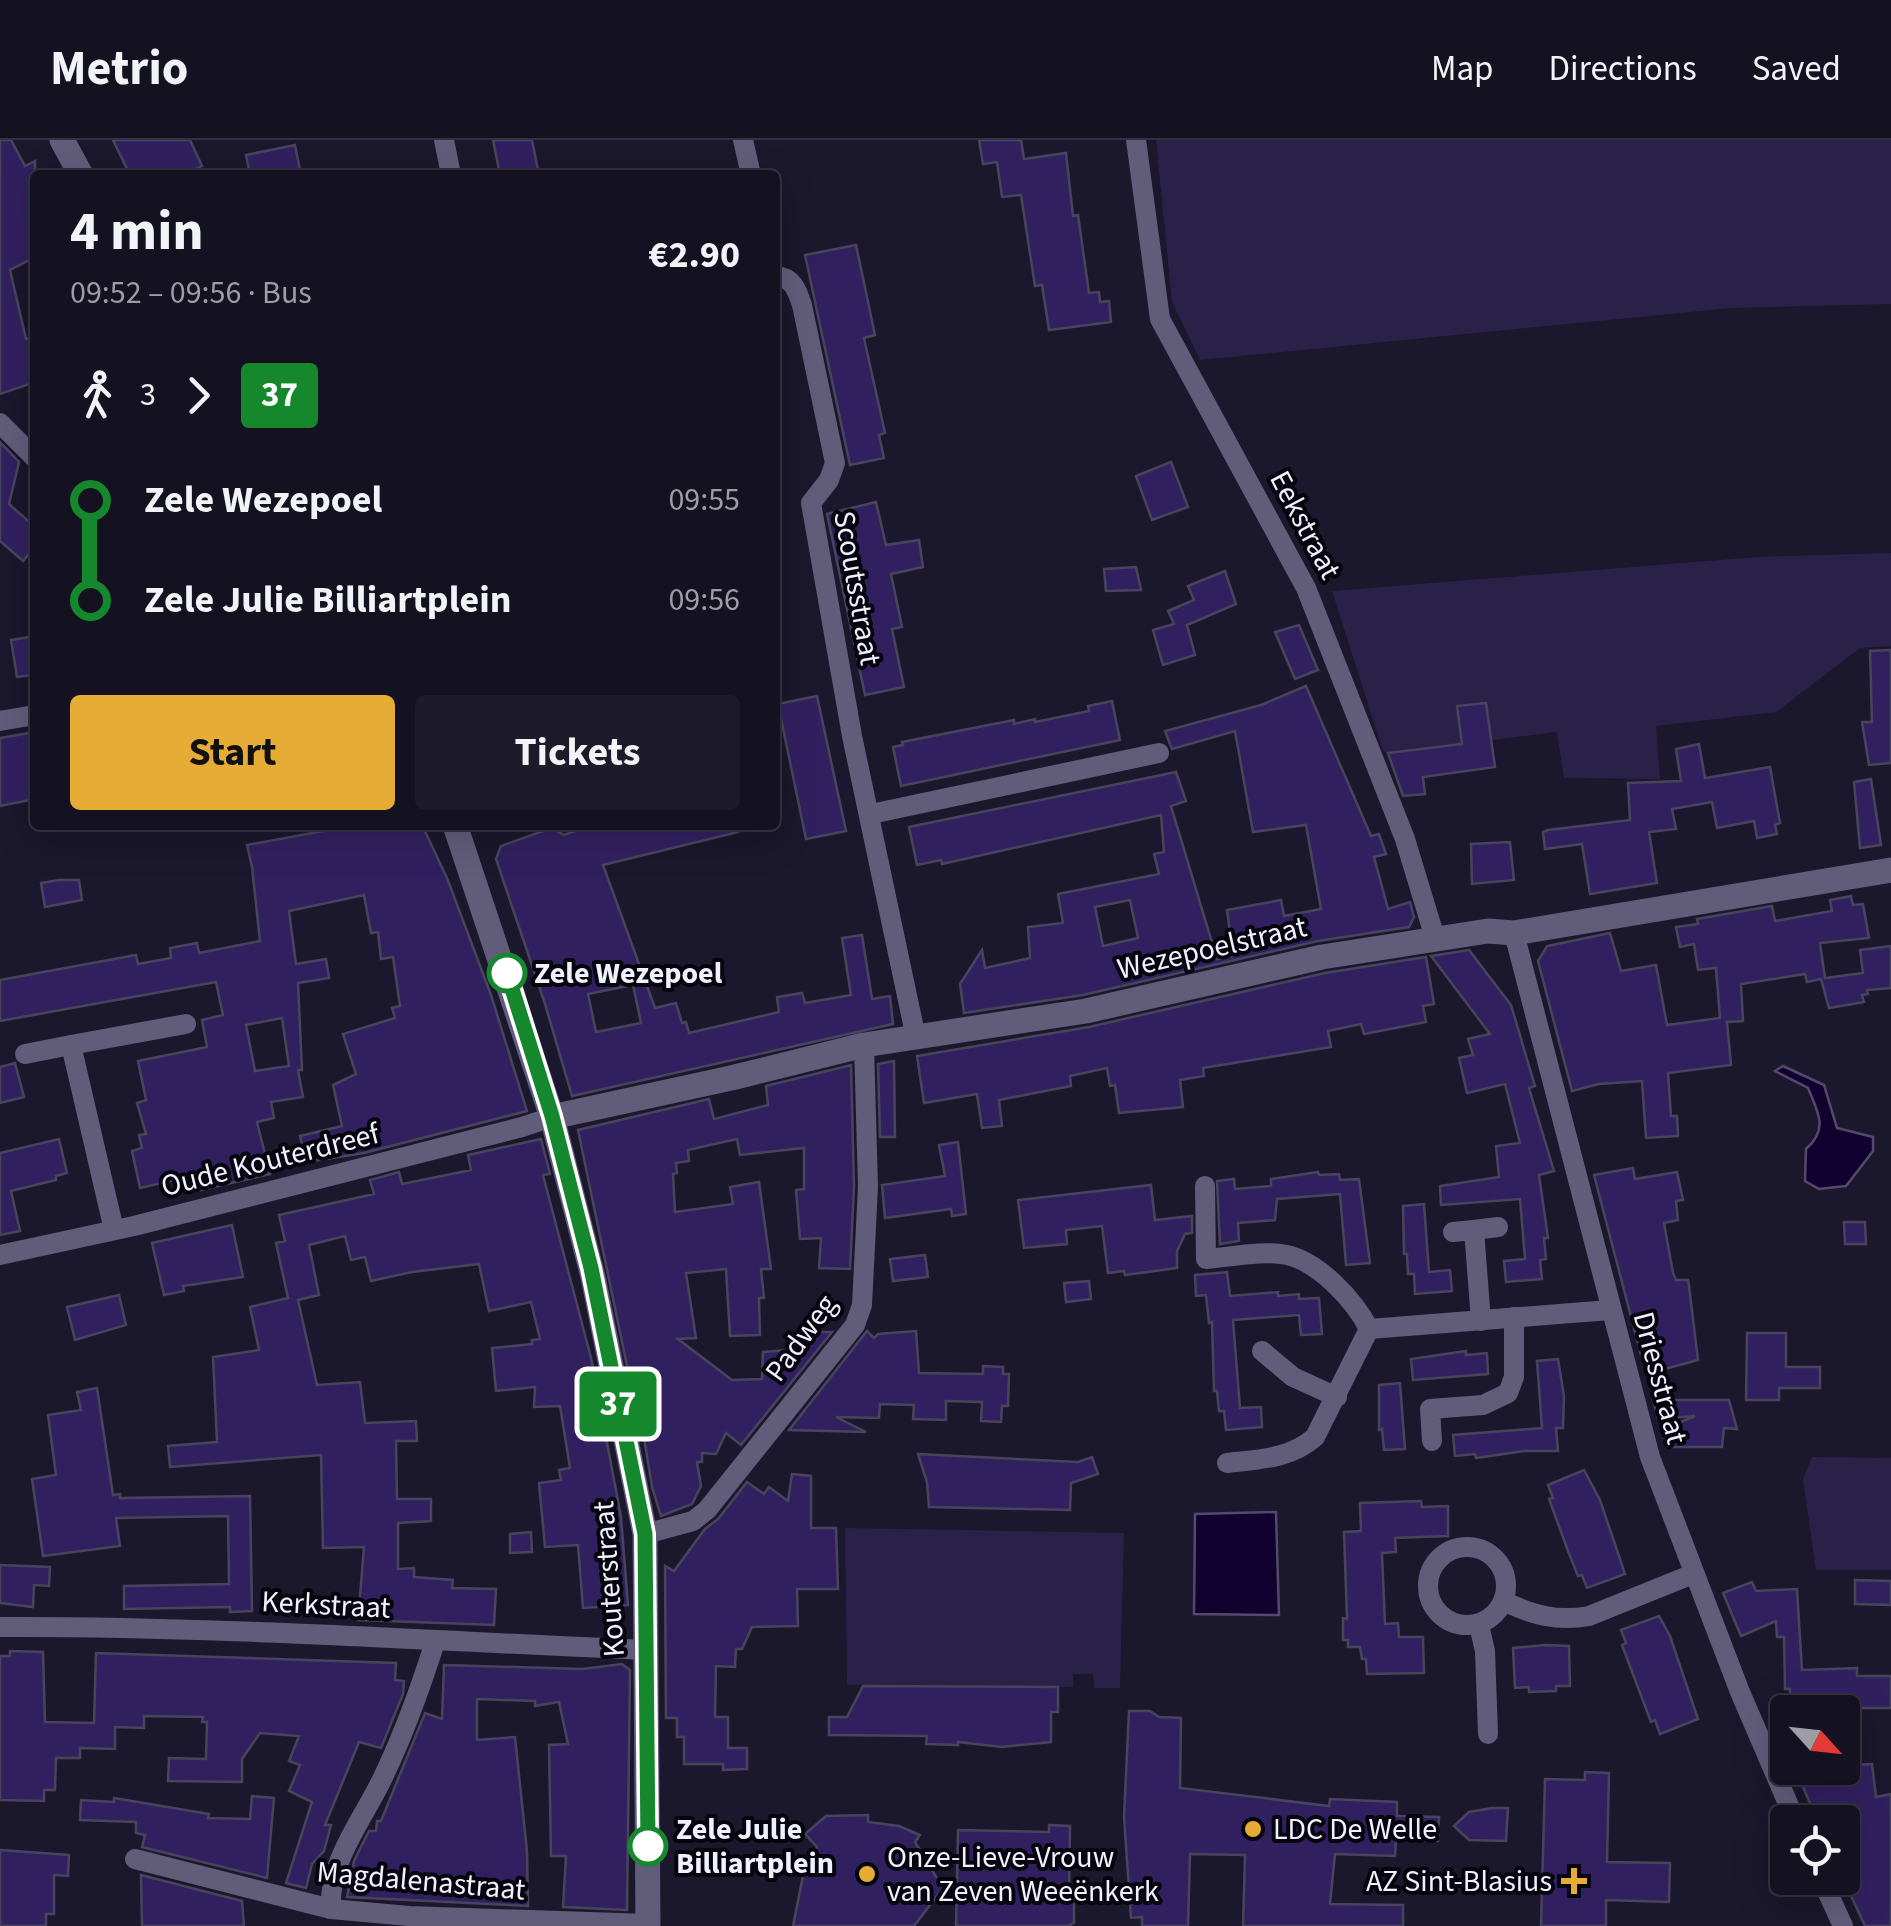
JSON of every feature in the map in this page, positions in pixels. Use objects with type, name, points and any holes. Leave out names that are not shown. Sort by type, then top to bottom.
[{"type":"street","points":[[62,140],[78,170]]},
{"type":"street","points":[[444,140],[450,170]]},
{"type":"street","points":[[743,140],[750,170]]},
{"type":"street","name":"Eekstraat","points":[[1136,140],[1160,319],[1306,588],[1405,839],[1435,938]]},
{"type":"street","name":"Scoutsstraat","points":[[780,276],[795,286],[802,304],[835,464],[829,480],[811,503],[852,736],[916,1038]]},
{"type":"street","points":[[0,423],[30,453]]},
{"type":"street","points":[[0,721],[30,716]]},
{"type":"street","points":[[870,814],[1159,754]]},
{"type":"street","name":"Kouterstraat","points":[[457,830],[552,1116],[593,1277],[645,1534],[648,1925]]},
{"type":"street","name":"Wezepoelstraat","points":[[552,1116],[864,1046],[1086,1011],[1272,967],[1435,938],[1488,931],[1514,933],[1891,870]]},
{"type":"street","name":"Driesstraat","points":[[1514,933],[1650,1457],[1693,1574],[1789,1805]]},
{"type":"street","points":[[25,1054],[186,1024]]},
{"type":"street","points":[[71,1044],[114,1230]]},
{"type":"street","name":"Padweg","points":[[645,1534],[693,1522],[707,1510],[855,1325],[862,1305],[868,1187],[864,1046]]},
{"type":"street","name":"Oude Kouterdreef","points":[[0,1255],[522,1128],[552,1116]]},
{"type":"street","points":[[1205,1186],[1206,1259],[1283,1254],[1300,1260],[1357,1305],[1369,1329]]},
{"type":"street","points":[[1452,1232],[1498,1227]]},
{"type":"street","points":[[1474,1230],[1481,1322]]},
{"type":"street","points":[[1369,1329],[1610,1310]]},
{"type":"street","points":[[1432,1441],[1430,1400],[1483,1405],[1508,1393],[1514,1377],[1514,1317]]},
{"type":"street","points":[[1227,1463],[1281,1456],[1300,1450],[1316,1437],[1369,1329]]},
{"type":"street","points":[[1262,1351],[1293,1377],[1337,1397]]},
{"type":"street","points":[[1474,1548],[1496,1559],[1506,1578],[1503,1601],[1479,1625],[1448,1620],[1434,1607],[1429,1581],[1436,1562],[1452,1550],[1474,1548]]},
{"type":"street","points":[[1503,1601],[1551,1619],[1571,1619],[1589,1616],[1693,1574]]},
{"type":"street","points":[[1479,1625],[1485,1651],[1488,1734]]},
{"type":"street","name":"Kerkstraat","points":[[0,1627],[194,1629],[648,1650]]},
{"type":"street","points":[[331,1909],[330,1890],[355,1825],[384,1777],[419,1693],[435,1642]]},
{"type":"street","name":"Magdalenastraat","points":[[135,1859],[331,1909],[409,1916],[648,1925]]},
{"type":"street","points":[[1829,1895],[1843,1926]]},
{"type":"shaded area","points":[[1156,140],[1891,140],[1891,304],[1731,308],[1200,360],[1172,302]]},
{"type":"shaded area","points":[[1891,553],[1891,646],[1860,648],[1776,712],[1656,726],[1660,779],[1564,778],[1557,732],[1492,740],[1485,703],[1457,707],[1462,744],[1383,751],[1332,591],[1757,557]]},
{"type":"shaded area","points":[[1783,1066],[1824,1085],[1837,1128],[1873,1137],[1873,1151],[1846,1186],[1819,1189],[1805,1181],[1806,1149],[1817,1134],[1819,1120],[1808,1088],[1775,1071]]},
{"type":"shaded area","points":[[1812,1457],[1891,1458],[1891,1570],[1816,1570],[1803,1479]]},
{"type":"shaded area","points":[[1276,1512],[1279,1615],[1194,1614],[1195,1514]]},
{"type":"shaded area","points":[[845,1528],[1124,1533],[1120,1688],[1094,1688],[1093,1674],[1073,1674],[1073,1687],[847,1685]]},
{"type":"building","points":[[0,140],[11,140],[25,166],[35,161],[35,170],[30,170],[30,260],[10,270],[26,339],[30,338],[30,384],[0,394]]},
{"type":"building","points":[[113,140],[190,140],[202,166],[194,170],[128,170]]},
{"type":"building","points":[[493,140],[532,140],[538,170],[499,170]]},
{"type":"building","points":[[979,140],[1021,140],[1024,159],[1066,153],[1073,216],[1078,215],[1089,293],[1099,292],[1100,302],[1109,301],[1111,322],[1049,330],[1042,285],[1035,286],[1021,195],[1002,197],[997,162],[983,164]]},
{"type":"building","points":[[295,145],[300,170],[249,170],[246,155]]},
{"type":"building","points":[[856,245],[875,335],[864,338],[885,433],[879,435],[884,458],[850,465],[805,255]]},
{"type":"building","points":[[0,442],[19,462],[9,504],[30,523],[30,553],[23,561],[0,541]]},
{"type":"building","points":[[1171,462],[1188,507],[1152,520],[1136,476]]},
{"type":"building","points":[[876,502],[886,545],[919,540],[923,567],[891,574],[902,627],[892,629],[904,687],[865,695],[827,514]]},
{"type":"building","points":[[1136,567],[1141,590],[1106,591],[1104,569]]},
{"type":"building","points":[[1225,571],[1236,604],[1187,625],[1195,655],[1163,665],[1153,630],[1174,624],[1168,611],[1194,600],[1188,586]]},
{"type":"building","points":[[1299,625],[1318,670],[1295,679],[1275,632]]},
{"type":"building","points":[[30,637],[30,676],[17,677],[11,640]]},
{"type":"building","points":[[1891,650],[1891,763],[1869,765],[1862,722],[1872,722],[1870,651]]},
{"type":"building","points":[[1306,686],[1371,836],[1379,834],[1386,854],[1374,857],[1388,909],[1410,902],[1414,917],[1409,927],[1318,941],[1083,995],[964,1013],[960,984],[982,950],[985,968],[1030,958],[1028,927],[1063,923],[1058,894],[1159,874],[1154,854],[1164,852],[1161,815],[942,864],[941,860],[917,865],[909,827],[1176,772],[1186,801],[1171,806],[1217,959],[1233,956],[1227,910],[1281,900],[1284,916],[1321,909],[1306,825],[1253,832],[1235,731],[1172,749],[1165,731],[1261,705]],"holes":[[[1130,900],[1138,938],[1103,946],[1095,907]]]},
{"type":"building","points":[[817,696],[846,831],[806,839],[780,704]]},
{"type":"building","points":[[1112,701],[1120,740],[901,786],[893,747],[903,745],[902,742],[1014,720],[1014,724],[1035,722],[1089,711],[1088,706]]},
{"type":"building","points":[[1486,703],[1495,767],[1423,777],[1425,794],[1403,796],[1388,753],[1462,744],[1457,706]]},
{"type":"building","points":[[30,733],[30,800],[0,806],[0,738]]},
{"type":"building","points":[[1699,744],[1705,778],[1770,767],[1780,823],[1775,825],[1777,834],[1757,838],[1754,821],[1717,828],[1712,802],[1672,809],[1676,829],[1649,832],[1657,883],[1590,894],[1582,844],[1545,849],[1543,832],[1548,830],[1630,820],[1628,783],[1681,781],[1676,749]]},
{"type":"building","points":[[1871,779],[1881,845],[1860,848],[1854,782]]},
{"type":"building","points":[[329,830],[424,830],[447,878],[491,995],[527,1111],[364,1153],[306,1162],[300,1136],[342,1126],[333,1085],[356,1074],[343,1034],[395,1018],[392,1008],[400,1006],[393,957],[381,959],[378,932],[371,933],[364,895],[289,911],[296,964],[326,959],[329,978],[298,983],[302,1070],[298,1070],[303,1097],[271,1102],[274,1118],[257,1122],[270,1174],[188,1193],[184,1178],[140,1188],[132,1151],[142,1148],[139,1135],[146,1134],[137,1103],[146,1100],[138,1061],[207,1047],[202,1020],[223,1015],[216,982],[0,1021],[0,980],[136,955],[138,964],[171,958],[170,948],[197,943],[199,953],[260,941],[247,845]],"holes":[[[282,1018],[289,1066],[255,1071],[246,1025]]]},
{"type":"building","points":[[555,830],[564,835],[578,830],[738,830],[603,865],[655,1008],[676,1003],[689,1033],[779,1012],[777,997],[802,993],[805,1003],[851,995],[842,938],[862,935],[872,999],[890,996],[893,1024],[572,1096],[496,859],[501,846]],"holes":[[[633,985],[641,1023],[596,1032],[588,994]]]},
{"type":"building","points":[[1510,842],[1514,880],[1472,884],[1471,844]]},
{"type":"building","points":[[79,880],[82,900],[45,907],[41,883]]},
{"type":"building","points":[[1851,896],[1853,905],[1863,904],[1869,938],[1820,943],[1825,978],[1863,973],[1860,950],[1891,946],[1891,988],[1867,990],[1868,994],[1862,995],[1864,1002],[1829,1008],[1821,979],[1807,982],[1805,974],[1741,984],[1743,1021],[1727,1022],[1731,1065],[1668,1073],[1671,1116],[1677,1116],[1678,1136],[1646,1138],[1642,1081],[1599,1084],[1572,1091],[1538,961],[1547,946],[1610,933],[1621,971],[1656,965],[1667,1025],[1720,1018],[1716,968],[1698,970],[1694,944],[1680,947],[1676,927],[1698,924],[1697,919],[1772,906],[1775,921],[1832,911],[1830,900]]},
{"type":"building","points":[[1469,950],[1511,1005],[1535,1086],[1529,1088],[1554,1171],[1539,1175],[1548,1238],[1544,1238],[1546,1259],[1540,1260],[1542,1279],[1506,1282],[1504,1261],[1525,1259],[1520,1199],[1441,1205],[1440,1186],[1499,1177],[1496,1146],[1520,1143],[1505,1084],[1467,1093],[1459,1058],[1473,1055],[1468,1039],[1490,1034],[1431,956]]},
{"type":"building","points":[[1426,957],[1434,1004],[1423,1006],[1426,1022],[1364,1034],[1361,1024],[1328,1031],[1331,1047],[1203,1068],[1204,1076],[1180,1080],[1183,1107],[1119,1113],[1115,1085],[1110,1086],[1107,1068],[1070,1076],[1071,1086],[999,1100],[1002,1126],[982,1128],[977,1094],[924,1103],[917,1056],[1089,1027],[1325,973]]},
{"type":"building","points":[[894,1061],[895,1137],[880,1137],[878,1064]]},
{"type":"building","points":[[15,1063],[24,1097],[0,1103],[0,1067]]},
{"type":"building","points":[[851,1065],[854,1187],[850,1269],[819,1268],[821,1238],[800,1239],[796,1190],[804,1189],[804,1148],[740,1155],[737,1139],[688,1150],[689,1161],[676,1163],[675,1212],[733,1204],[730,1187],[759,1182],[771,1269],[761,1269],[764,1298],[759,1298],[760,1335],[730,1336],[726,1269],[686,1273],[696,1338],[678,1339],[732,1380],[762,1379],[763,1352],[802,1349],[802,1342],[808,1342],[808,1332],[832,1332],[741,1445],[726,1433],[716,1454],[702,1453],[702,1462],[697,1462],[701,1486],[692,1504],[661,1516],[578,1130],[709,1099],[714,1119],[768,1105],[766,1086]]},
{"type":"building","points":[[59,1139],[67,1173],[56,1176],[56,1180],[11,1191],[20,1231],[0,1235],[0,1153]]},
{"type":"building","points":[[541,1139],[550,1174],[543,1175],[591,1358],[621,1517],[628,1605],[583,1608],[578,1545],[545,1547],[539,1483],[561,1480],[559,1470],[570,1468],[560,1406],[534,1407],[535,1387],[496,1391],[492,1348],[532,1344],[532,1340],[540,1339],[531,1302],[489,1311],[479,1264],[371,1281],[365,1257],[351,1260],[345,1236],[309,1245],[319,1295],[298,1300],[317,1385],[360,1382],[365,1423],[416,1421],[417,1441],[396,1441],[397,1499],[431,1499],[431,1521],[398,1523],[398,1569],[414,1568],[414,1577],[453,1580],[452,1588],[496,1589],[494,1625],[358,1620],[364,1547],[323,1548],[321,1455],[170,1467],[168,1446],[217,1442],[213,1357],[259,1350],[250,1307],[288,1298],[276,1243],[285,1241],[279,1215],[374,1194],[370,1180],[399,1172],[402,1184],[471,1170],[468,1155]]},
{"type":"building","points":[[958,1142],[966,1214],[952,1216],[951,1209],[885,1218],[882,1185],[945,1176],[939,1145]]},
{"type":"building","points":[[1633,1168],[1635,1179],[1677,1172],[1683,1200],[1676,1201],[1678,1220],[1664,1223],[1673,1273],[1676,1280],[1688,1280],[1698,1360],[1654,1372],[1650,1357],[1642,1359],[1594,1175]]},
{"type":"building","points":[[1318,1172],[1339,1174],[1340,1180],[1359,1179],[1370,1263],[1346,1265],[1340,1194],[1277,1199],[1275,1220],[1238,1223],[1239,1241],[1220,1244],[1217,1181],[1234,1179],[1235,1189],[1271,1186],[1271,1179]]},
{"type":"building","points":[[1151,1185],[1155,1220],[1192,1216],[1192,1233],[1185,1234],[1177,1251],[1177,1268],[1125,1275],[1124,1271],[1108,1273],[1102,1226],[1066,1230],[1067,1244],[1024,1248],[1018,1200]]},
{"type":"building","points":[[1424,1204],[1429,1272],[1450,1270],[1452,1291],[1415,1294],[1414,1274],[1408,1274],[1403,1206]]},
{"type":"building","points":[[1844,1222],[1865,1222],[1866,1244],[1845,1244]]},
{"type":"building","points":[[232,1225],[243,1277],[183,1286],[184,1291],[164,1295],[152,1243]]},
{"type":"building","points":[[925,1255],[928,1277],[893,1281],[890,1259]]},
{"type":"building","points":[[1227,1272],[1230,1296],[1278,1292],[1278,1296],[1299,1294],[1299,1299],[1319,1298],[1322,1334],[1301,1335],[1299,1315],[1233,1320],[1240,1408],[1261,1407],[1262,1427],[1226,1430],[1224,1411],[1219,1411],[1214,1391],[1212,1322],[1209,1323],[1206,1295],[1196,1296],[1195,1275]]},
{"type":"building","points":[[1089,1281],[1091,1299],[1066,1302],[1064,1283]]},
{"type":"building","points":[[119,1295],[126,1325],[75,1340],[67,1307]]},
{"type":"building","points":[[867,1331],[874,1338],[878,1334],[916,1331],[919,1373],[983,1374],[983,1366],[1003,1367],[1003,1374],[1009,1374],[1008,1406],[1002,1406],[1001,1422],[981,1421],[982,1402],[946,1401],[946,1420],[913,1419],[914,1405],[880,1404],[879,1418],[836,1417],[866,1432],[789,1430]]},
{"type":"building","points":[[1747,1333],[1786,1333],[1786,1367],[1820,1367],[1820,1388],[1779,1388],[1779,1400],[1746,1400]]},
{"type":"building","points":[[1466,1351],[1466,1355],[1487,1353],[1488,1374],[1413,1380],[1411,1359]]},
{"type":"building","points":[[1558,1359],[1564,1396],[1563,1428],[1556,1428],[1558,1451],[1476,1458],[1475,1454],[1455,1456],[1453,1435],[1542,1428],[1537,1361]]},
{"type":"building","points":[[1400,1383],[1405,1449],[1384,1450],[1382,1429],[1379,1430],[1379,1385]]},
{"type":"building","points":[[97,1388],[113,1495],[250,1496],[252,1611],[230,1612],[230,1607],[124,1609],[124,1586],[229,1584],[228,1516],[116,1518],[120,1546],[43,1556],[32,1479],[56,1475],[48,1415],[81,1410],[77,1392]]},
{"type":"building","points":[[1653,1400],[1729,1400],[1737,1429],[1724,1428],[1722,1447],[1666,1447],[1662,1430],[1695,1416],[1658,1419]]},
{"type":"building","points":[[918,1454],[1078,1462],[1092,1457],[1098,1474],[1071,1483],[1070,1510],[929,1507],[927,1482]]},
{"type":"building","points":[[1584,1470],[1600,1500],[1625,1574],[1587,1588],[1568,1551],[1549,1499],[1553,1498],[1548,1485]]},
{"type":"building","points":[[792,1474],[811,1476],[811,1528],[836,1528],[838,1589],[797,1589],[798,1626],[752,1627],[742,1649],[736,1649],[735,1667],[716,1666],[715,1717],[728,1717],[728,1748],[747,1748],[747,1769],[723,1770],[723,1764],[684,1764],[684,1737],[677,1737],[677,1718],[666,1718],[665,1566],[674,1571],[747,1482],[764,1494],[769,1487],[788,1501]]},
{"type":"building","points":[[1421,1501],[1422,1507],[1448,1506],[1448,1536],[1395,1538],[1396,1552],[1382,1553],[1385,1624],[1398,1623],[1399,1637],[1423,1637],[1424,1673],[1367,1674],[1360,1647],[1348,1647],[1348,1640],[1343,1640],[1343,1618],[1347,1619],[1344,1532],[1361,1531],[1360,1503]]},
{"type":"building","points":[[531,1532],[532,1552],[510,1553],[510,1534]]},
{"type":"building","points":[[0,1565],[50,1567],[49,1586],[34,1585],[33,1607],[0,1603]]},
{"type":"building","points":[[1855,1580],[1891,1581],[1891,1605],[1855,1604]]},
{"type":"building","points":[[1752,1582],[1756,1591],[1797,1589],[1802,1670],[1857,1668],[1857,1676],[1891,1676],[1891,1708],[1860,1708],[1860,1695],[1790,1695],[1790,1689],[1785,1689],[1784,1637],[1777,1637],[1776,1621],[1741,1636],[1723,1593]]},
{"type":"building","points":[[1659,1616],[1670,1636],[1698,1719],[1660,1734],[1655,1720],[1651,1722],[1622,1645],[1626,1643],[1621,1630]]},
{"type":"building","points":[[1569,1646],[1570,1686],[1529,1692],[1529,1687],[1515,1688],[1513,1648]]},
{"type":"building","points":[[10,1651],[43,1652],[45,1722],[94,1723],[96,1653],[396,1663],[395,1680],[404,1681],[403,1694],[381,1748],[359,1742],[325,1825],[331,1825],[324,1851],[312,1864],[306,1888],[286,1883],[312,1802],[289,1791],[300,1765],[289,1761],[299,1736],[260,1733],[242,1759],[242,1782],[168,1781],[169,1758],[206,1759],[207,1722],[202,1722],[203,1717],[144,1716],[144,1728],[115,1727],[115,1749],[80,1748],[80,1758],[56,1758],[55,1790],[44,1790],[44,1801],[0,1800],[0,1656],[10,1656]]},
{"type":"building","points":[[622,1664],[630,1670],[627,1910],[563,1907],[566,1856],[551,1856],[549,1745],[568,1744],[559,1702],[535,1706],[535,1701],[477,1699],[477,1740],[515,1737],[527,1851],[528,1906],[347,1897],[354,1861],[369,1831],[376,1831],[377,1821],[381,1821],[425,1713],[442,1719],[444,1665],[582,1669]]},
{"type":"building","points":[[863,1686],[1058,1687],[1058,1712],[1051,1712],[1051,1742],[1002,1747],[958,1742],[926,1744],[927,1736],[829,1735],[829,1717],[847,1717]]},
{"type":"building","points":[[1129,1711],[1181,1718],[1180,1788],[1329,1806],[1330,1799],[1397,1802],[1397,1816],[1439,1817],[1438,1841],[1396,1839],[1395,1856],[1335,1854],[1330,1904],[1403,1905],[1403,1926],[1243,1926],[1245,1855],[1190,1854],[1188,1926],[1142,1926],[1142,1917],[1131,1918],[1124,1817]]},
{"type":"building","points":[[1872,1764],[1876,1797],[1891,1794],[1891,1926],[1865,1926],[1851,1895],[1860,1895],[1860,1805],[1811,1805],[1802,1785],[1860,1785],[1860,1765]]},
{"type":"building","points":[[1585,1772],[1609,1773],[1607,1862],[1670,1863],[1669,1902],[1606,1900],[1606,1926],[1541,1926],[1545,1779],[1585,1780]]},
{"type":"building","points":[[252,1796],[274,1798],[267,1878],[142,1847],[145,1835],[136,1833],[136,1822],[80,1820],[81,1800],[114,1802],[114,1798],[209,1814],[208,1818],[250,1819]]},
{"type":"building","points":[[1508,1808],[1506,1841],[1469,1840],[1454,1826],[1469,1812]]},
{"type":"building","name":"Onze-Lieve-Vrouw van Zeven Weeënkerk","points":[[868,1815],[868,1822],[899,1826],[920,1835],[915,1842],[943,1888],[914,1926],[793,1926],[804,1871],[817,1847],[805,1834],[826,1816]]},
{"type":"building","points":[[1049,1825],[1070,1826],[1069,1901],[1074,1901],[1074,1923],[956,1926],[958,1830],[1049,1832]]},
{"type":"building","points":[[0,1850],[69,1855],[68,1876],[54,1875],[54,1914],[46,1914],[46,1926],[0,1926]]},
{"type":"building","points":[[141,1875],[242,1901],[244,1926],[142,1926]]},
{"type":"bus line","name":"37","points":[[507,973],[552,1116],[591,1268],[645,1534],[648,1846]]},
{"type":"place","name":"Zele Wezepoel","points":[[507,973]]},
{"type":"place","name":"LDC De Welle","points":[[1253,1829]]},
{"type":"place","name":"Zele Julie Billiartplein","points":[[648,1846]]},
{"type":"place","name":"Onze-Lieve-Vrouw van Zeven Weeënkerk","points":[[867,1874]]},
{"type":"place","name":"AZ Sint-Blasius","points":[[1574,1881]]}]
